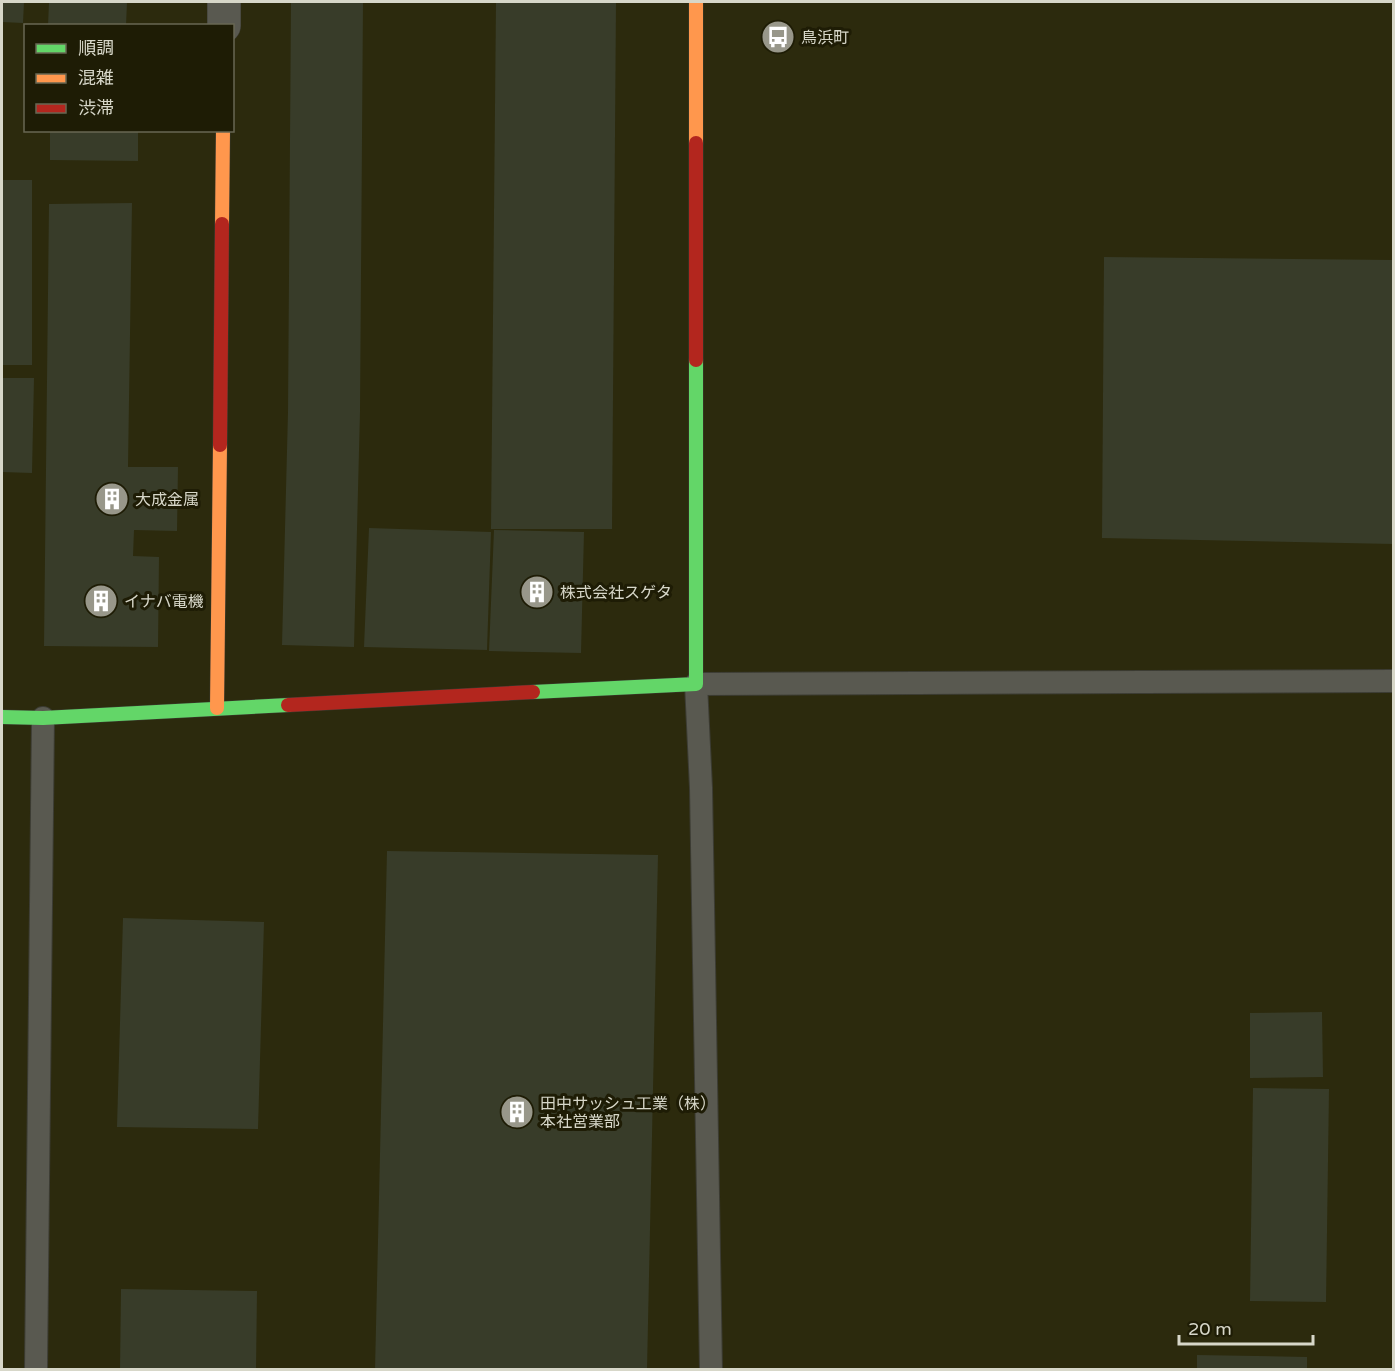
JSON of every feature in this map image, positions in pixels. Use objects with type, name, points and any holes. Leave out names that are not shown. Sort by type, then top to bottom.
[{"type":"street","points":[[224,2],[224,24]]},
{"type":"street","points":[[2,717],[43,718],[696,684],[696,2]]},
{"type":"street","points":[[217,708],[223,132]]},
{"type":"lane","points":[[711,1370],[701,788],[696,684],[1394,681]]},
{"type":"lane","points":[[36,1370],[43,718]]},
{"type":"shaded area","points":[[2,2],[1393,2],[1393,1369],[2,1369]]},
{"type":"building","points":[[2,2],[24,2],[23,23],[2,22]]},
{"type":"building","points":[[49,2],[127,2],[126,24],[48,24]]},
{"type":"building","points":[[291,2],[363,2],[360,412],[354,647],[282,645],[288,412]]},
{"type":"building","points":[[496,2],[616,2],[612,529],[491,529]]},
{"type":"building","points":[[50,132],[138,132],[138,161],[50,160]]},
{"type":"building","points":[[2,180],[32,180],[32,365],[2,365]]},
{"type":"building","points":[[132,203],[128,467],[178,467],[177,531],[134,530],[133,556],[159,557],[158,647],[44,646],[49,204]]},
{"type":"building","points":[[1104,257],[1394,260],[1394,544],[1102,538]]},
{"type":"building","points":[[2,378],[34,378],[32,473],[2,472]]},
{"type":"building","points":[[369,528],[491,532],[487,650],[364,647]]},
{"type":"building","name":"株式会社スゲタ","points":[[494,530],[584,532],[581,653],[489,651]]},
{"type":"building","name":"田中サッシュ工業（株） 本社営業部","points":[[387,851],[658,855],[647,1370],[375,1370]]},
{"type":"building","points":[[123,918],[264,922],[258,1129],[117,1127]]},
{"type":"building","points":[[1322,1012],[1323,1077],[1250,1078],[1250,1013]]},
{"type":"building","points":[[1253,1088],[1329,1089],[1326,1302],[1250,1301]]},
{"type":"building","points":[[121,1289],[257,1291],[256,1370],[120,1370]]},
{"type":"building","points":[[1197,1355],[1307,1357],[1307,1370],[1197,1370]]},
{"type":"traffic: fast","points":[[533,692],[696,684],[696,360]]},
{"type":"traffic: fast","points":[[2,717],[43,718],[288,705]]},
{"type":"traffic: slow","points":[[696,2],[696,143]]},
{"type":"traffic: slow","points":[[222,224],[223,132]]},
{"type":"traffic: slow","points":[[217,708],[220,445]]},
{"type":"traffic: jam","points":[[696,143],[696,360]]},
{"type":"traffic: jam","points":[[220,445],[222,224]]},
{"type":"traffic: jam","points":[[288,705],[533,692]]},
{"type":"place","name":"鳥浜町","points":[[778,37]]},
{"type":"place","name":"大成金属","points":[[112,499]]},
{"type":"place","name":"株式会社スゲタ","points":[[537,592]]},
{"type":"place","name":"イナバ電機","points":[[101,601]]},
{"type":"place","name":"田中サッシュ工業（株） 本社営業部","points":[[517,1112]]}]
